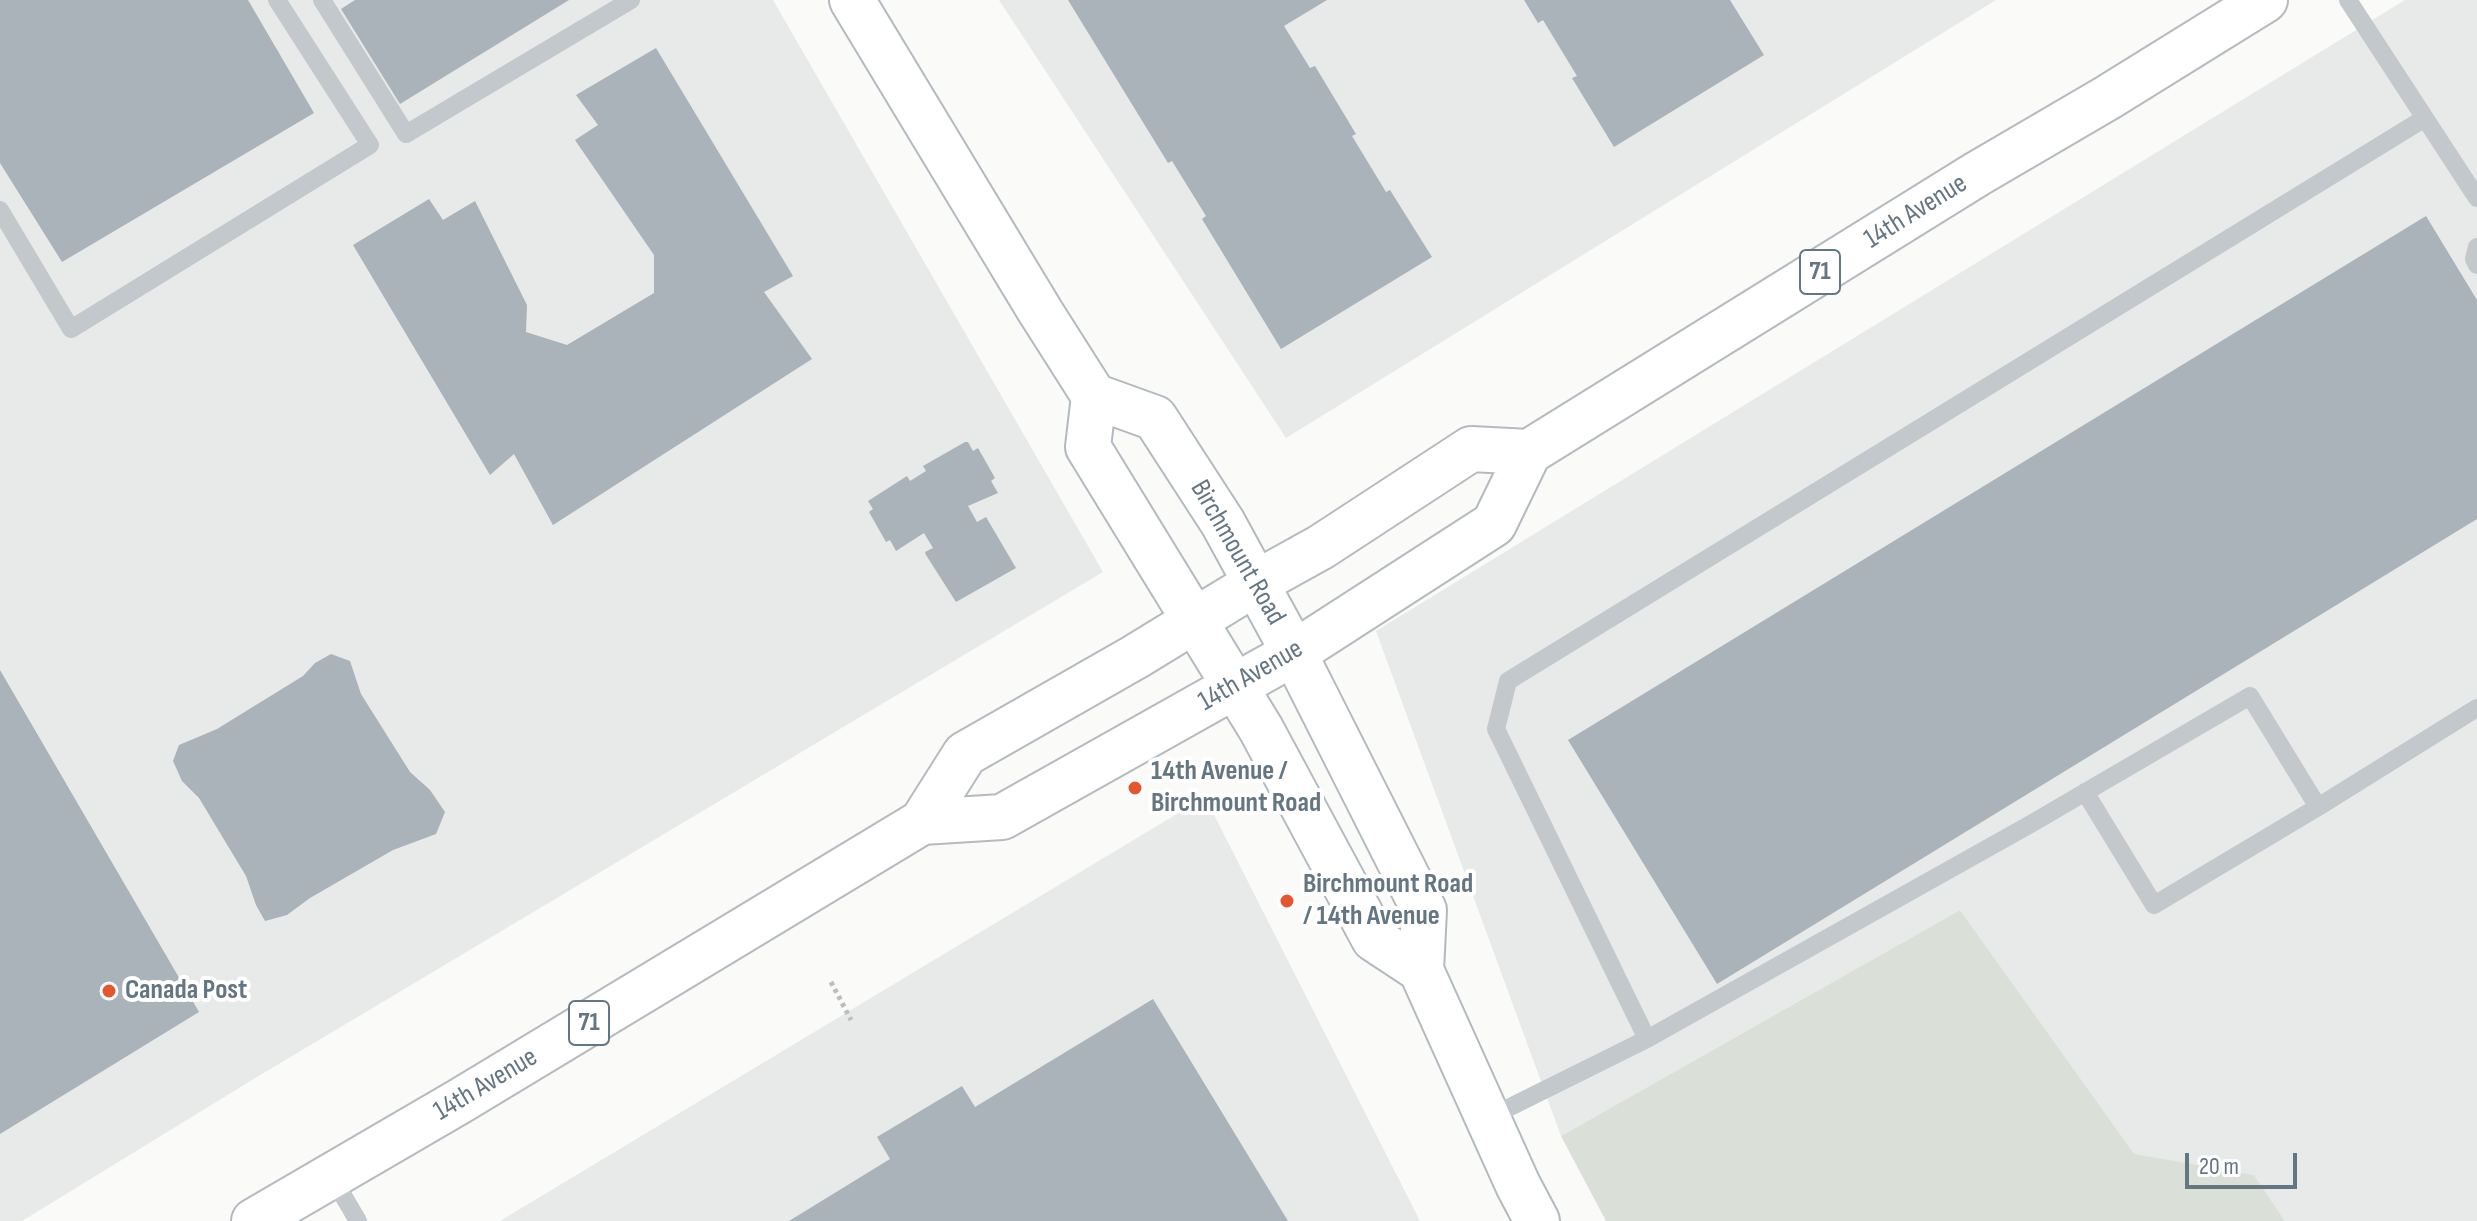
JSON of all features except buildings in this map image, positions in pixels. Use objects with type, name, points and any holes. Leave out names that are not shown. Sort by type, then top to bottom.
[{"type":"main road","points":[[852,0],[1094,396],[1088,447],[1261,729],[1374,939],[1421,970]]},
{"type":"main road","name":"14th Avenue","points":[[922,822],[1002,817],[1294,653],[1494,524],[1529,452],[1977,174],[2265,0]]},
{"type":"main road","name":"Birchmount Road","points":[[1094,396],[1155,418],[1223,523],[1294,653],[1424,910],[1421,970],[1537,1221]]},
{"type":"main road","name":"14th Avenue","points":[[254,1221],[922,822],[965,754],[1321,547],[1471,449],[1529,452]]},
{"type":"lane","points":[[0,210],[71,329],[370,145],[277,0]]},
{"type":"lane","points":[[322,0],[406,134],[631,0]]},
{"type":"lane","points":[[2348,0],[2477,198]]},
{"type":"lane","points":[[1647,1039],[1496,729],[1508,681],[2425,118]]},
{"type":"lane","points":[[2477,247],[2474,259],[2477,265]]},
{"type":"lane","points":[[1488,1118],[1647,1039],[2250,696],[2318,807]]},
{"type":"lane","points":[[2085,792],[2154,905],[2477,708]]},
{"type":"lane","points":[[331,1175],[358,1221]]},
{"type":"path","points":[[831,982],[851,1020]]},
{"type":"shaded area","points":[[0,0],[773,0],[1103,572],[257,1077],[22,1221],[0,1221]]},
{"type":"shaded area","points":[[999,0],[1996,0],[1286,438]]},
{"type":"shaded area","points":[[2405,0],[2477,0],[2477,1221],[2285,1221],[2254,1175],[2134,1155],[1960,910],[1561,1136],[1376,631]]},
{"type":"shaded area","points":[[1205,797],[1420,1221],[500,1221]]},
{"type":"shaded area","points":[[1960,910],[2134,1154],[2254,1175],[2285,1221],[1606,1221],[1561,1136]]},
{"type":"place","name":"14th Avenue / Birchmount Road","points":[[1135,788]]},
{"type":"place","name":"Birchmount Road / 14th Avenue","points":[[1287,901]]},
{"type":"place","name":"Canada Post","points":[[109,991]]}]
